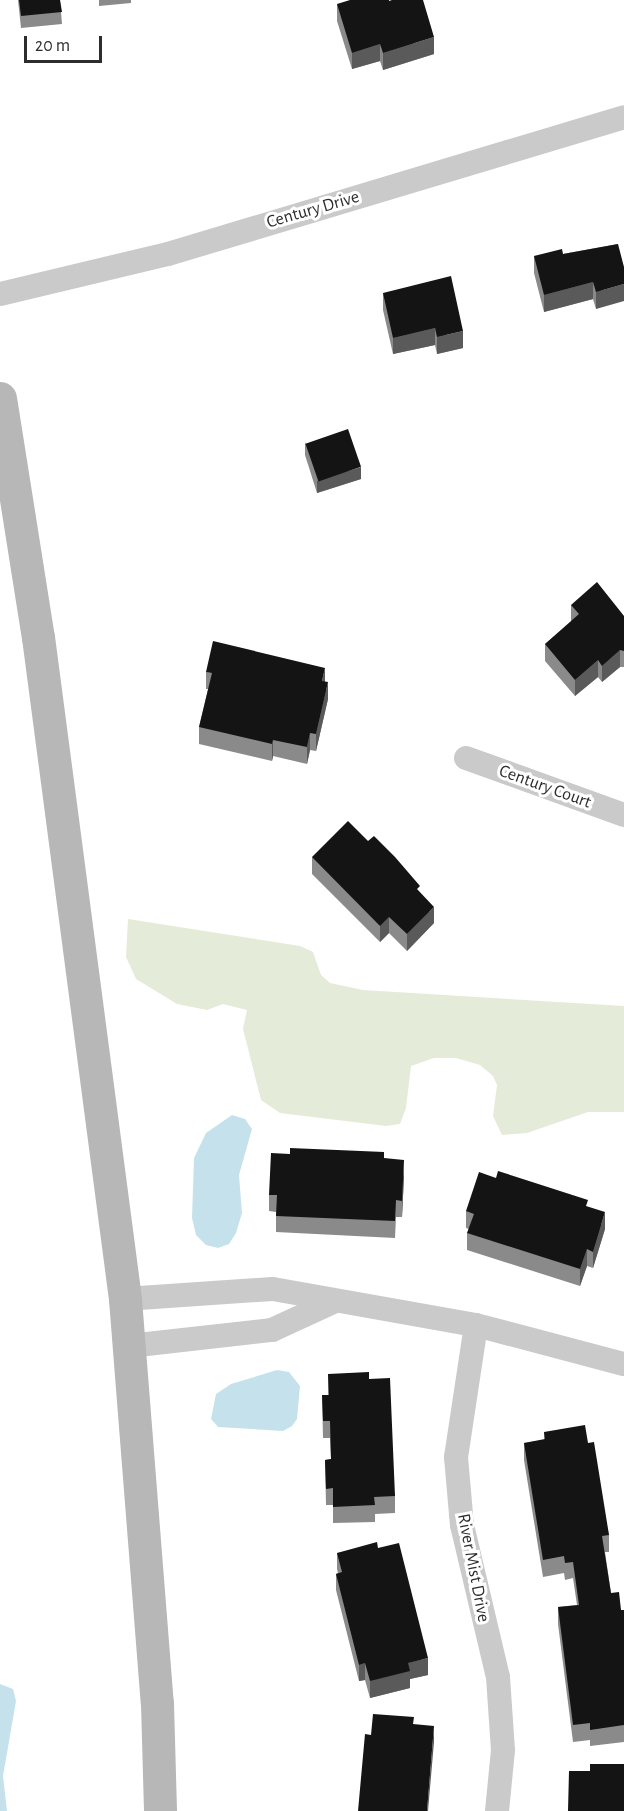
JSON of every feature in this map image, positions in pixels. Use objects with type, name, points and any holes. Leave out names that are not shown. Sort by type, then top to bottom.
[{"type":"main road","points":[[0,398],[39,649],[125,1299],[156,1704],[160,1811]]},
{"type":"street","name":"Century Drive","points":[[0,294],[168,254],[624,117]]},
{"type":"street","name":"Century Court","points":[[466,758],[624,815]]},
{"type":"street","points":[[125,1299],[273,1289],[333,1302],[397,1308],[476,1325],[624,1365]]},
{"type":"street","points":[[129,1346],[272,1330],[333,1302]]},
{"type":"street","name":"River Mist Drive","points":[[476,1325],[456,1457],[462,1525],[498,1677],[503,1750],[497,1811]]},
{"type":"green space","points":[[128,919],[300,946],[313,952],[321,975],[330,983],[363,990],[624,1006],[624,1112],[588,1112],[527,1133],[502,1135],[493,1116],[497,1085],[493,1076],[480,1065],[456,1058],[434,1058],[411,1066],[406,1108],[400,1124],[386,1126],[280,1113],[261,1100],[243,1029],[247,1010],[223,1004],[207,1010],[177,1004],[136,979],[126,957]]},
{"type":"water","points":[[232,1115],[245,1119],[252,1129],[239,1175],[242,1213],[236,1233],[229,1244],[218,1248],[206,1245],[196,1235],[192,1218],[194,1158],[206,1133]]},
{"type":"water","points":[[277,1370],[289,1372],[300,1386],[297,1419],[292,1426],[283,1431],[218,1427],[211,1419],[216,1394],[231,1384]]},
{"type":"water","points":[[0,1684],[13,1689],[16,1701],[3,1776],[7,1811],[0,1811]]},
{"type":"building","points":[[19,0],[60,0],[62,12],[21,16]]},
{"type":"building","points":[[350,0],[423,0],[434,37],[383,53],[380,44],[352,53],[337,4]]},
{"type":"building","points":[[618,244],[624,267],[624,284],[596,292],[593,282],[544,295],[534,256],[562,249],[563,254]]},
{"type":"building","points":[[451,276],[463,331],[437,337],[435,328],[393,338],[383,293]]},
{"type":"building","points":[[348,429],[361,467],[318,481],[305,444]]},
{"type":"building","points":[[597,582],[624,616],[624,651],[620,650],[602,666],[598,660],[575,680],[545,644],[579,614],[571,605]]},
{"type":"building","points":[[213,641],[325,668],[322,681],[328,682],[316,734],[310,733],[307,747],[273,740],[272,744],[199,727],[212,673],[206,672]]},
{"type":"building","points":[[348,821],[368,841],[374,836],[395,857],[420,886],[417,889],[434,907],[407,934],[389,917],[380,926],[312,857]]},
{"type":"building","points":[[290,1148],[384,1152],[384,1158],[404,1160],[402,1201],[396,1200],[395,1221],[276,1216],[277,1195],[269,1195],[271,1153],[290,1154]]},
{"type":"building","points":[[498,1171],[588,1200],[586,1206],[605,1212],[593,1252],[587,1249],[580,1269],[467,1233],[474,1214],[466,1211],[479,1172],[496,1178]]},
{"type":"building","points":[[369,1372],[369,1379],[390,1378],[395,1496],[374,1497],[375,1505],[333,1507],[333,1488],[326,1489],[325,1460],[331,1459],[330,1421],[323,1421],[322,1395],[329,1395],[328,1374]]},
{"type":"building","points":[[585,1425],[588,1443],[594,1442],[609,1535],[602,1536],[611,1593],[619,1592],[621,1610],[624,1610],[624,1725],[590,1730],[590,1723],[573,1725],[558,1607],[579,1605],[573,1562],[565,1563],[564,1556],[543,1560],[524,1443],[545,1439],[544,1432]]},
{"type":"building","points":[[377,1542],[378,1548],[399,1543],[428,1658],[408,1663],[410,1671],[370,1681],[365,1663],[359,1665],[336,1574],[342,1572],[337,1553]]},
{"type":"building","points":[[373,1714],[414,1717],[413,1724],[434,1726],[427,1811],[358,1811],[365,1734],[371,1735]]},
{"type":"building","points":[[590,1764],[624,1764],[624,1811],[568,1811],[569,1771],[590,1771]]}]
